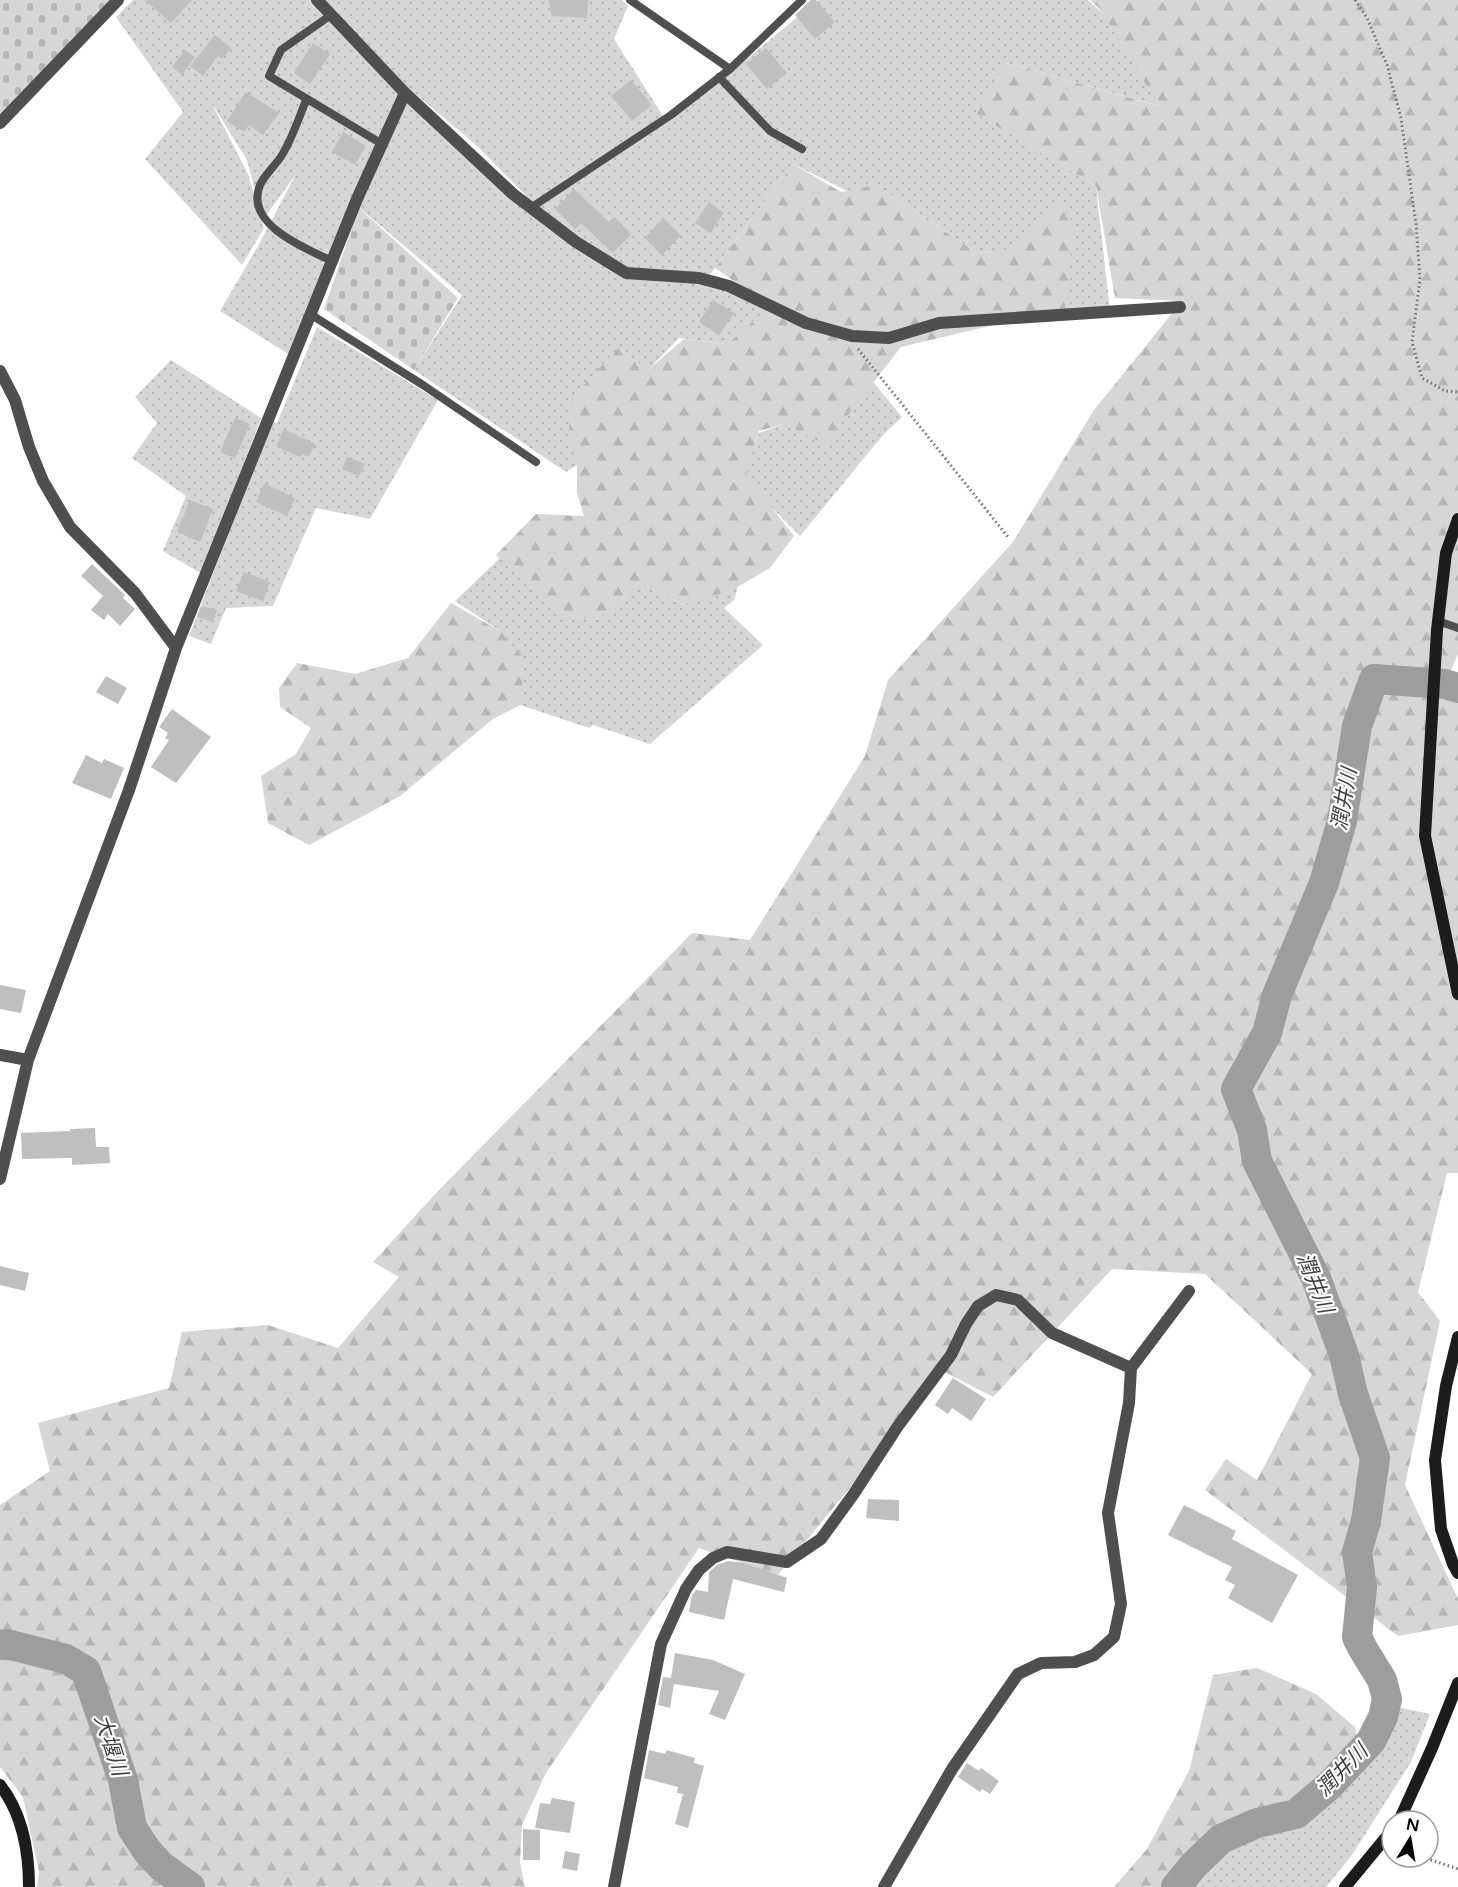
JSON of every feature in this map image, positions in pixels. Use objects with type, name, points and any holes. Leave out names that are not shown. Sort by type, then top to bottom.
[{"type":"street","points":[[0,123],[118,0]]},
{"type":"street","points":[[316,0],[405,93],[513,194],[576,242],[626,273],[699,278],[729,286],[806,323],[845,334],[889,338],[939,323],[1180,307]]},
{"type":"street","points":[[0,1179],[28,1060],[129,790],[176,648],[310,314],[405,93]]},
{"type":"street","points":[[0,371],[15,400],[29,447],[43,481],[70,527],[135,593],[176,648]]},
{"type":"street","points":[[1458,519],[1446,553],[1437,626],[1425,836],[1458,994]]},
{"type":"street","points":[[0,1055],[28,1060]]},
{"type":"street","points":[[884,1887],[952,1769],[1018,1674],[1041,1663],[1075,1662],[1094,1655],[1114,1637],[1121,1604],[1108,1513],[1129,1403],[1131,1368],[1189,1291]]},
{"type":"street","points":[[614,1887],[661,1644],[686,1589],[699,1570],[713,1558],[727,1552],[787,1562],[821,1539],[898,1426],[951,1355],[966,1324],[978,1306],[996,1295],[1018,1300],[1052,1333],[1131,1368]]},
{"type":"street","points":[[1458,1337],[1446,1386],[1435,1460],[1441,1529],[1458,1573]]},
{"type":"street","points":[[1404,1809],[1458,1683]]},
{"type":"street","points":[[0,1785],[14,1812],[26,1844],[29,1887]]},
{"type":"street","points":[[1345,1887],[1380,1845]]},
{"type":"lane","points":[[630,0],[730,69]]},
{"type":"lane","points":[[535,205],[671,115],[730,69],[802,0]]},
{"type":"lane","points":[[331,15],[280,51],[269,76],[382,144]]},
{"type":"lane","points":[[719,77],[770,131],[802,149]]},
{"type":"lane","points":[[306,100],[283,153],[261,184],[256,201],[263,220],[302,247],[332,261]]},
{"type":"lane","points":[[310,314],[423,385],[536,462]]},
{"type":"lane","points":[[1437,626],[1458,628]]},
{"type":"path","points":[[1355,0],[1367,18],[1387,64],[1401,118],[1416,224],[1420,279],[1412,342],[1422,378],[1445,391],[1458,392]]},
{"type":"path","points":[[845,334],[1008,537]]},
{"type":"path","points":[[1440,1863],[1458,1869]]},
{"type":"green space","points":[[0,0],[111,0],[0,119]]},
{"type":"green space","points":[[133,0],[310,0],[540,221],[615,266],[535,205],[476,145],[365,51],[319,0],[622,0],[628,6],[614,39],[665,119],[737,67],[818,0],[1088,0],[1103,13],[1160,106],[1006,63],[976,113],[1096,186],[1110,311],[1061,314],[1002,252],[977,253],[882,189],[847,191],[793,164],[706,280],[766,310],[727,344],[679,338],[648,370],[618,348],[582,462],[566,472],[414,370],[462,295],[355,204],[293,357],[220,311],[296,174],[263,220],[247,160],[211,102],[248,174],[264,228],[242,265],[145,159],[183,112],[116,17]]},
{"type":"green space","points":[[1090,0],[1458,0],[1458,654],[1445,684],[1458,691],[1458,1173],[1447,1173],[1418,1292],[1440,1321],[1405,1485],[1458,1599],[1458,1625],[1398,1636],[1205,1490],[1226,1459],[1257,1480],[1312,1374],[1205,1274],[1112,1269],[993,1397],[945,1372],[778,1575],[699,1548],[546,1773],[522,1825],[520,1862],[525,1887],[37,1887],[39,1872],[23,1797],[0,1767],[0,1505],[50,1471],[38,1423],[169,1388],[182,1332],[268,1325],[338,1348],[399,1277],[373,1262],[438,1191],[692,933],[750,940],[865,756],[888,680],[1013,542],[1094,410],[1182,301],[1115,298],[1096,186],[975,113],[1006,63],[1159,106],[1100,9]]},
{"type":"green space","points":[[793,164],[841,192],[876,185],[977,253],[1002,252],[1058,203],[1074,224],[1065,308],[901,347],[825,444],[784,424],[759,431],[746,475],[794,536],[770,568],[731,591],[682,604],[639,582],[598,620],[561,616],[496,555],[536,514],[584,516],[577,493],[577,462],[568,438],[572,398],[618,348],[648,370],[684,339],[727,344],[770,306],[715,268]]},
{"type":"green space","points":[[359,208],[458,298],[414,370],[324,309]]},
{"type":"green space","points":[[317,327],[438,400],[370,519],[316,508],[273,606],[226,608],[211,644],[189,636],[272,421],[277,423]]},
{"type":"green space","points":[[171,360],[261,418],[202,574],[163,551],[186,496],[132,458],[157,423],[135,397]]},
{"type":"green space","points":[[870,378],[902,417],[883,435],[800,536],[743,479],[759,433],[784,424]]},
{"type":"green space","points":[[500,558],[561,616],[598,620],[639,582],[682,604],[738,587],[734,600],[724,608],[763,645],[650,744],[593,725],[589,728],[520,705],[521,655],[500,631],[455,601]]},
{"type":"green space","points":[[451,603],[500,631],[525,659],[520,705],[493,719],[400,796],[309,845],[268,823],[261,776],[296,754],[311,728],[280,707],[279,688],[297,663],[355,674],[408,658]]},
{"type":"green space","points":[[1257,1668],[1316,1694],[1355,1727],[1360,1754],[1311,1817],[1256,1828],[1218,1855],[1188,1887],[1114,1887],[1147,1849],[1189,1771],[1213,1675]]},
{"type":"green space","points":[[1397,1707],[1430,1714],[1411,1762],[1352,1855],[1326,1887],[1179,1887],[1198,1862],[1353,1762]]},
{"type":"building","points":[[145,0],[192,0],[171,23]]},
{"type":"building","points":[[549,0],[588,0],[587,18],[552,16]]},
{"type":"building","points":[[811,0],[816,0],[835,22],[815,39],[795,15]]},
{"type":"building","points":[[215,35],[231,48],[222,59],[218,56],[203,76],[190,66]]},
{"type":"building","points":[[313,43],[330,54],[310,84],[294,73]]},
{"type":"building","points":[[766,48],[787,73],[767,89],[746,64]]},
{"type":"building","points":[[185,50],[195,57],[182,75],[172,67]]},
{"type":"building","points":[[631,80],[652,105],[632,121],[611,96]]},
{"type":"building","points":[[246,92],[279,113],[263,135],[249,125],[244,132],[227,121]]},
{"type":"building","points":[[343,132],[366,146],[355,165],[332,152]]},
{"type":"building","points":[[574,189],[609,222],[614,217],[631,234],[613,253],[581,223],[575,229],[555,209]]},
{"type":"building","points":[[709,202],[724,213],[710,233],[695,223]]},
{"type":"building","points":[[663,218],[681,235],[662,255],[645,238]]},
{"type":"building","points":[[713,300],[734,313],[719,335],[699,322]]},
{"type":"building","points":[[235,418],[250,424],[235,458],[220,452]]},
{"type":"building","points":[[284,429],[315,444],[309,457],[303,454],[300,457],[276,446]]},
{"type":"building","points":[[347,457],[365,464],[359,476],[342,469]]},
{"type":"building","points":[[264,483],[295,498],[287,516],[256,502]]},
{"type":"building","points":[[190,500],[213,509],[200,542],[177,532]]},
{"type":"building","points":[[92,564],[125,595],[123,598],[135,609],[120,626],[108,614],[104,620],[91,610],[103,596],[81,576]]},
{"type":"building","points":[[244,572],[270,582],[263,601],[236,591]]},
{"type":"building","points":[[202,606],[217,610],[213,622],[197,617]]},
{"type":"building","points":[[106,676],[127,688],[118,704],[96,692]]},
{"type":"building","points":[[172,709],[211,737],[176,783],[151,767],[169,740],[165,738],[168,733],[159,727]]},
{"type":"building","points":[[86,755],[102,763],[104,759],[124,768],[111,799],[72,783]]},
{"type":"building","points":[[0,985],[26,990],[21,1013],[0,1009]]},
{"type":"building","points":[[95,1128],[96,1147],[109,1147],[110,1163],[72,1165],[72,1158],[22,1159],[21,1133]]},
{"type":"building","points":[[0,1266],[29,1273],[25,1291],[0,1285]]},
{"type":"building","points":[[953,1378],[986,1399],[971,1421],[952,1408],[948,1414],[935,1405]]},
{"type":"building","points":[[868,1499],[899,1500],[899,1521],[866,1518]]},
{"type":"building","points":[[1184,1505],[1236,1531],[1232,1539],[1298,1575],[1272,1623],[1228,1598],[1235,1585],[1225,1580],[1232,1567],[1168,1535]]},
{"type":"building","points":[[728,1561],[744,1563],[787,1578],[784,1592],[733,1579],[724,1620],[689,1612],[692,1595],[696,1590],[708,1592],[709,1572],[717,1565]]},
{"type":"building","points":[[675,1653],[713,1660],[745,1674],[725,1720],[709,1714],[719,1691],[674,1684],[670,1708],[658,1705],[663,1677],[671,1678]]},
{"type":"building","points":[[649,1750],[665,1754],[667,1750],[695,1758],[694,1763],[704,1766],[688,1828],[675,1824],[683,1794],[677,1793],[678,1787],[644,1778]]},
{"type":"building","points":[[967,1763],[979,1771],[981,1768],[999,1781],[990,1794],[982,1789],[980,1792],[958,1777]]},
{"type":"building","points":[[552,1798],[575,1802],[570,1833],[535,1828],[540,1803],[550,1804]]},
{"type":"building","points":[[523,1829],[540,1830],[540,1860],[523,1860]]},
{"type":"building","points":[[565,1851],[580,1854],[577,1871],[562,1868]]},
{"type":"waterway","name":"潤井川","points":[[1176,1887],[1193,1866],[1221,1839],[1257,1823],[1296,1814],[1330,1785],[1371,1741],[1383,1717],[1387,1699],[1382,1680],[1357,1637],[1362,1587],[1357,1552],[1366,1521],[1375,1458],[1353,1394],[1344,1355],[1316,1278],[1257,1161],[1252,1130],[1236,1089],[1267,1033],[1277,995],[1324,883],[1342,821],[1357,726],[1374,679],[1445,684],[1458,688]]},
{"type":"waterway","name":"大堰川","points":[[0,1645],[7,1644],[66,1659],[86,1671],[123,1780],[132,1828],[148,1852],[161,1866],[190,1887]]}]
